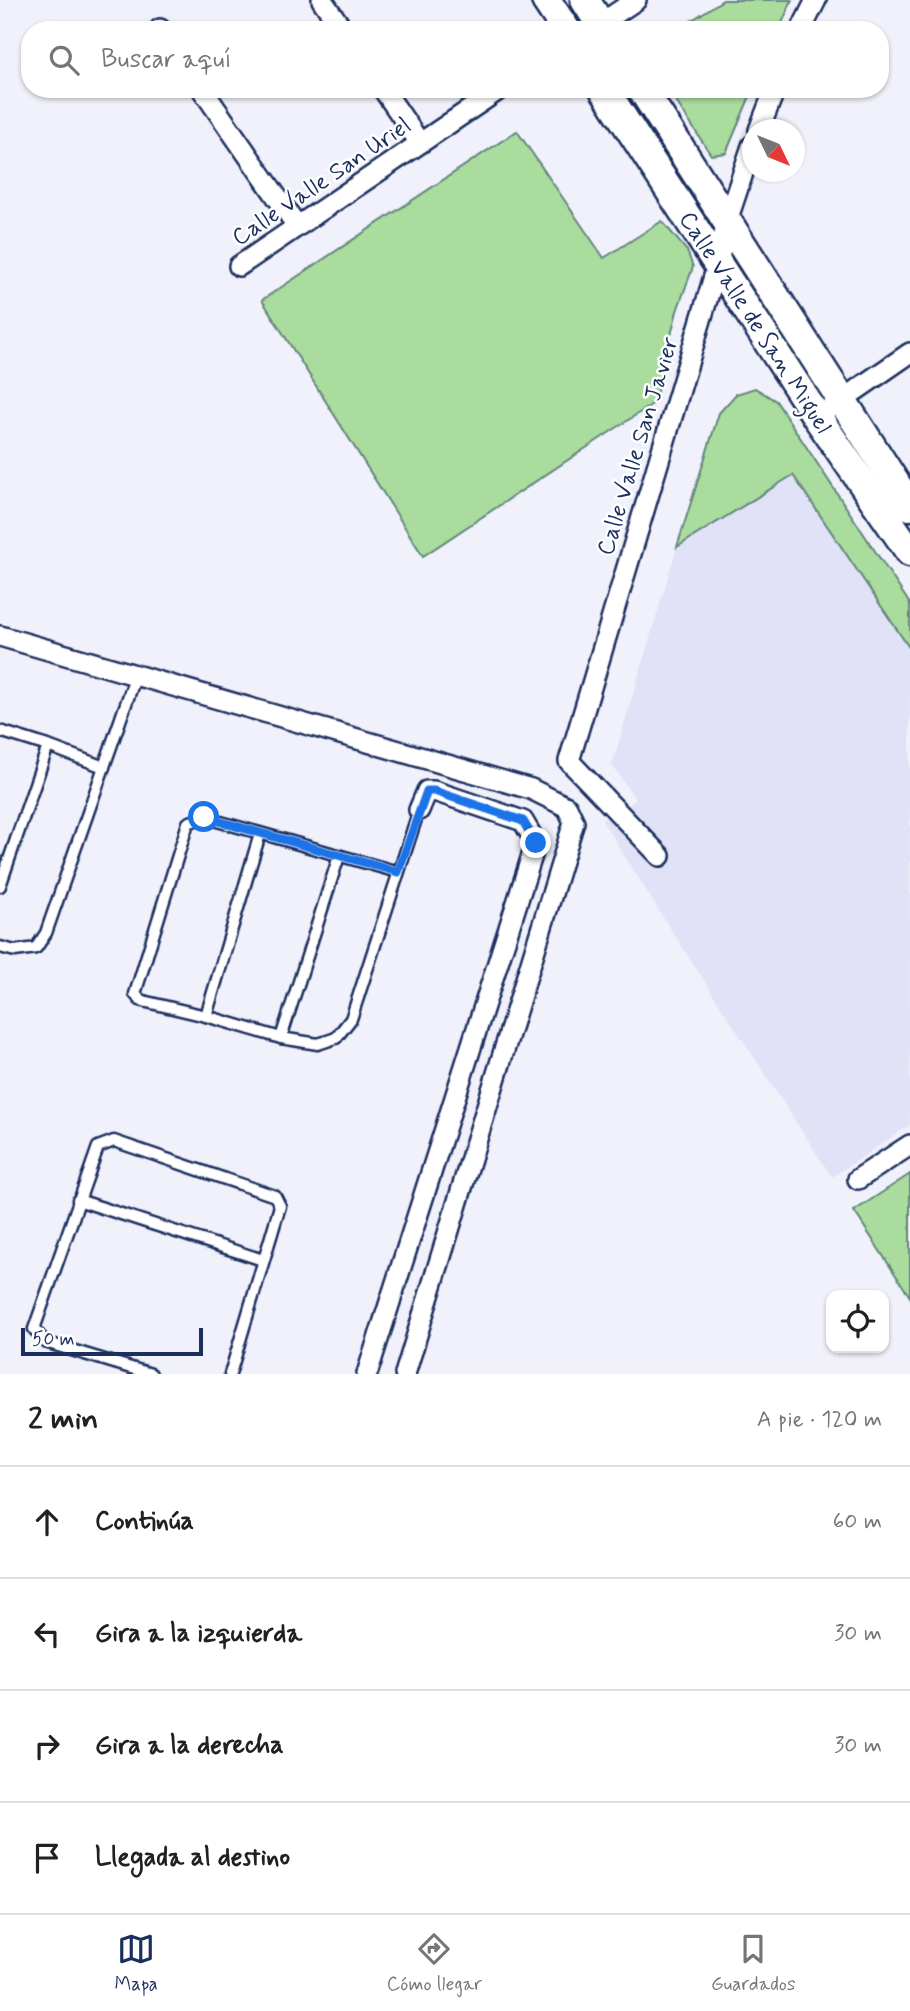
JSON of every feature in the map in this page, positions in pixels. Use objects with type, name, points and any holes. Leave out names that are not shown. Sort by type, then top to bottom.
[{"type":"street","points":[[322,0],[337,21]]},
{"type":"street","points":[[546,0],[559,21]]},
{"type":"street","points":[[585,0],[595,21]]},
{"type":"street","points":[[608,21],[636,0]]},
{"type":"street","points":[[806,21],[816,0]]},
{"type":"street","points":[[208,98],[297,226]]},
{"type":"street","points":[[389,98],[420,143]]},
{"type":"street","name":"Calle Valle San Uriel","points":[[239,266],[487,98]]},
{"type":"street","name":"Calle Valle de San Miguel","points":[[610,98],[817,417],[910,552]]},
{"type":"street","name":"Calle Valle de San Miguel","points":[[648,98],[910,506]]},
{"type":"street","points":[[763,119],[771,98]]},
{"type":"street","name":"Calle Valle San Javier","points":[[660,856],[569,761],[742,176]]},
{"type":"street","points":[[817,417],[910,353]]},
{"type":"street","points":[[0,636],[531,789],[567,807],[574,822],[405,1374]]},
{"type":"street","points":[[367,1374],[536,843],[523,821],[434,791],[427,791],[419,810]]},
{"type":"street","points":[[858,1179],[910,1145]]},
{"type":"lane","points":[[0,947],[15,951],[36,948],[46,933],[135,675]]},
{"type":"lane","points":[[0,731],[104,766]]},
{"type":"lane","points":[[0,886],[48,746]]},
{"type":"lane","points":[[398,872],[204,817],[188,823],[135,994],[140,1000],[281,1038],[318,1044],[336,1038],[351,1020],[419,810]]},
{"type":"lane","points":[[206,1016],[260,834]]},
{"type":"lane","points":[[281,1038],[339,856]]},
{"type":"lane","points":[[151,1374],[45,1342],[34,1329],[97,1147],[114,1141],[275,1196],[280,1206],[230,1374]]},
{"type":"lane","points":[[78,1200],[263,1260]]},
{"type":"shaded area","points":[[793,475],[910,649],[910,1125],[832,1177],[602,820],[636,800],[612,765],[677,547]]},
{"type":"green space","points":[[723,0],[792,0],[783,21],[691,21]]},
{"type":"green space","points":[[674,98],[749,98],[726,153],[711,155]]},
{"type":"green space","points":[[517,131],[604,258],[662,221],[687,251],[693,267],[677,311],[654,403],[423,556],[262,300]]},
{"type":"green space","points":[[755,388],[776,401],[910,604],[910,649],[793,475],[677,547],[719,413],[736,394]]},
{"type":"green space","points":[[910,1174],[910,1297],[854,1211]]},
{"type":"route","points":[[204,817],[398,872],[427,791],[434,791],[523,821],[536,843]]}]
